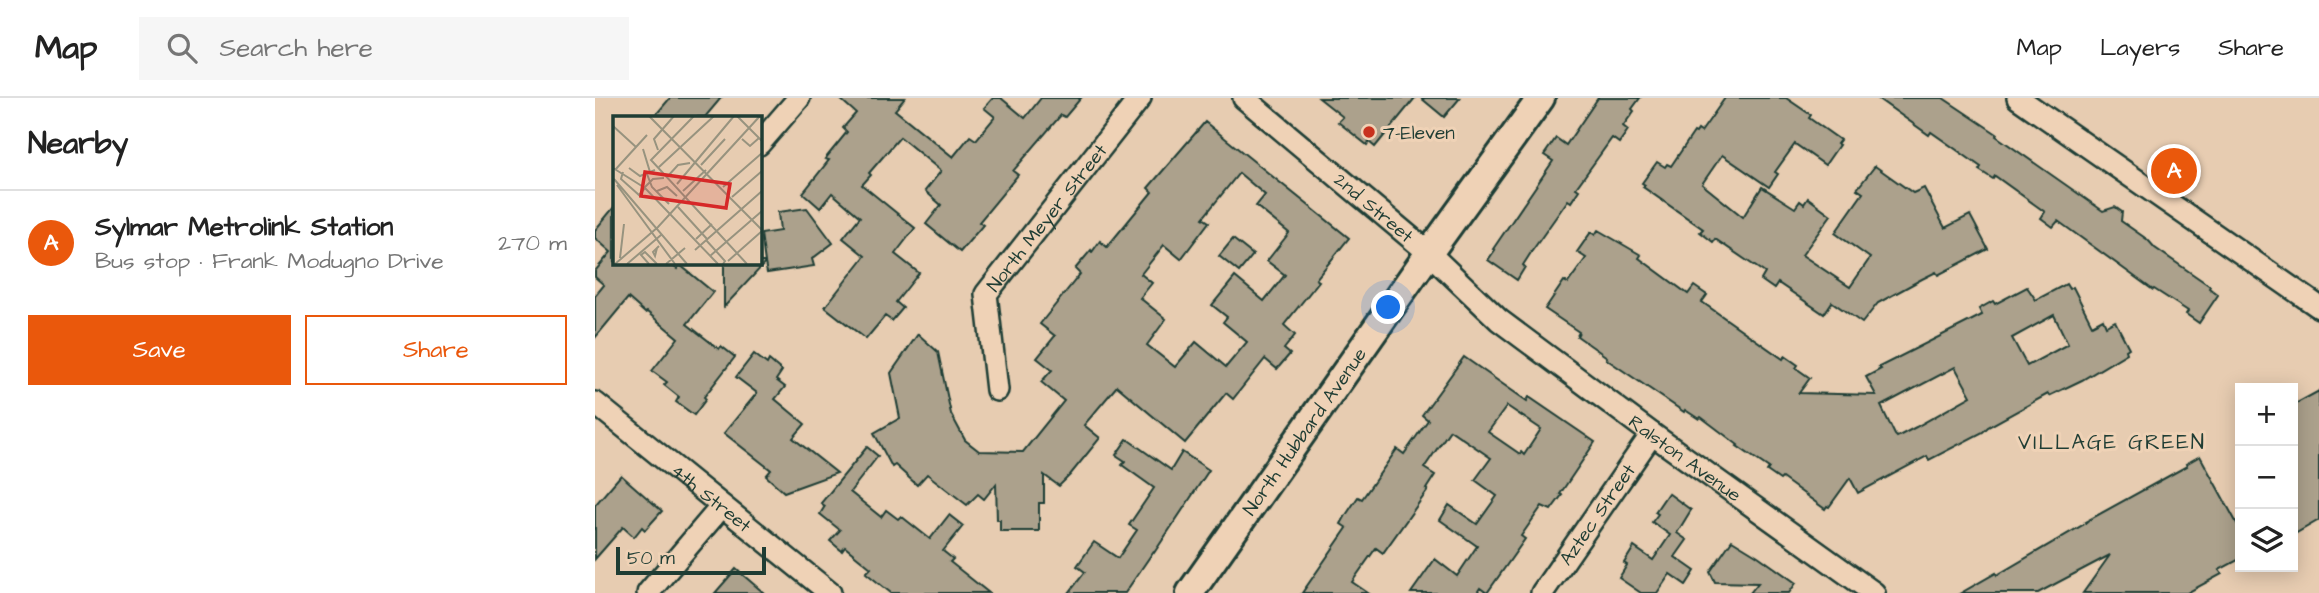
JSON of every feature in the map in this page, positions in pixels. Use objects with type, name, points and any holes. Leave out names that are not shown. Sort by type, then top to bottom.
[{"type":"main road","name":"North Hubbard Avenue","points":[[1190,593],[1541,98]]},
{"type":"street","points":[[761,142],[799,98]]},
{"type":"street","name":"North Meyer Street","points":[[997,390],[986,294],[1140,98]]},
{"type":"street","name":"2nd Street","points":[[1244,98],[1429,253],[1499,320]]},
{"type":"street","points":[[2018,98],[2319,307]]},
{"type":"street","name":"Ralston Avenue","points":[[1499,320],[1652,434],[1846,585],[1874,593]]},
{"type":"street","name":"4th Street","points":[[595,403],[830,593]]},
{"type":"street","name":"Aztec Street","points":[[1542,593],[1652,434]]},
{"type":"street","points":[[648,593],[722,506]]},
{"type":"building","points":[[670,98],[721,98],[706,116],[655,116]]},
{"type":"building","points":[[839,98],[905,98],[895,110],[953,157],[970,136],[976,140],[995,117],[984,108],[993,98],[1001,98],[1025,118],[1041,98],[1081,98],[1065,117],[1061,115],[1013,171],[1018,175],[979,222],[983,225],[960,252],[926,224],[941,205],[925,191],[941,171],[900,137],[862,185],[915,228],[895,254],[919,273],[896,302],[903,308],[892,321],[885,316],[866,339],[825,307],[865,256],[843,238],[860,217],[832,193],[820,208],[803,193],[829,160],[825,159],[847,132],[843,128],[856,113]]},
{"type":"building","name":"7-Eleven","points":[[1319,98],[1415,98],[1375,147],[1369,142],[1367,145],[1338,122],[1343,117]]},
{"type":"building","points":[[1421,98],[1460,98],[1444,117]]},
{"type":"building","points":[[1598,98],[1640,98],[1623,126],[1628,130],[1619,143],[1612,138],[1576,188],[1579,190],[1571,202],[1568,200],[1532,251],[1517,280],[1488,260],[1553,161],[1544,155],[1556,138],[1566,145]]},
{"type":"building","points":[[1725,98],[1786,98],[1840,140],[1825,165],[1795,144],[1775,172],[1778,174],[1769,187],[1722,155],[1702,184],[1743,217],[1762,187],[1795,208],[1800,201],[1804,204],[1808,198],[1831,215],[1802,255],[1850,287],[1870,258],[1835,233],[1863,193],[1857,189],[1875,166],[1913,193],[1924,188],[1945,228],[1970,215],[1988,249],[1938,275],[1936,272],[1878,303],[1862,323],[1832,302],[1824,314],[1778,283],[1774,289],[1761,280],[1765,273],[1715,239],[1713,242],[1700,232],[1703,229],[1643,187],[1645,185],[1642,183],[1657,162],[1665,167],[1667,164],[1671,166],[1694,132],[1701,132]]},
{"type":"building","points":[[1877,98],[1943,98],[2103,211],[2115,207],[2122,212],[2121,221],[2210,286],[2218,295],[2199,323],[2186,314],[2188,311],[2153,290],[2058,221],[2053,227],[2041,218],[2045,212],[1995,176],[1993,179],[1979,170],[1981,167]]},
{"type":"building","points":[[1205,122],[1349,238],[1284,325],[1295,335],[1284,349],[1290,354],[1277,369],[1265,359],[1233,399],[1226,393],[1185,443],[1117,386],[1084,425],[1100,438],[1070,475],[1059,486],[1044,475],[1044,503],[1039,503],[1039,531],[1000,531],[996,484],[984,499],[978,494],[967,505],[927,474],[917,485],[895,465],[892,467],[874,433],[900,418],[891,373],[918,334],[938,352],[951,414],[965,440],[979,451],[1023,452],[1064,401],[1041,382],[1052,370],[1037,358],[1055,336],[1040,324],[1080,274],[1075,269],[1100,241],[1107,247],[1152,192],[1148,188]],"holes":[[[1239,173],[1265,195],[1256,206],[1289,233],[1267,261],[1285,275],[1264,301],[1235,277],[1212,305],[1227,317],[1223,322],[1247,342],[1226,367],[1196,342],[1175,367],[1147,345],[1166,319],[1140,298],[1152,283],[1141,274],[1164,245],[1181,259],[1209,222],[1203,218]]]},
{"type":"building","points":[[613,208],[613,264],[671,264],[677,269],[680,265],[713,292],[687,324],[719,349],[721,346],[735,357],[704,397],[706,399],[694,415],[676,402],[679,397],[664,385],[667,382],[652,371],[678,338],[647,312],[628,298],[595,338],[595,296],[604,285],[595,277],[595,271],[611,252],[595,238],[595,230]]},
{"type":"building","points":[[807,208],[833,243],[812,259],[814,266],[767,273],[765,263],[724,307],[724,264],[765,262],[761,234],[780,231],[778,212]]},
{"type":"building","points":[[1598,230],[1641,255],[1639,258],[1688,294],[1694,286],[1707,295],[1702,302],[1783,359],[1785,356],[1798,365],[1796,368],[1810,378],[1799,393],[1876,395],[1866,377],[1881,369],[1879,367],[1982,315],[1979,309],[1993,301],[1995,304],[2027,287],[2036,300],[2066,284],[2069,289],[2073,287],[2092,325],[2103,319],[2106,326],[2115,321],[2129,348],[2127,353],[2082,380],[2049,396],[2048,394],[1929,460],[1927,456],[1858,493],[1850,478],[1825,509],[1782,478],[1780,480],[1767,471],[1769,468],[1701,417],[1699,419],[1685,410],[1684,412],[1606,359],[1607,357],[1577,336],[1579,332],[1545,309],[1564,281],[1568,283],[1586,258],[1577,252],[1591,232],[1595,235]],"holes":[[[2054,315],[2068,344],[2027,366],[2012,338]],[[1955,367],[1971,396],[1897,437],[1881,406]]]},
{"type":"building","points":[[1233,239],[1253,255],[1239,272],[1219,256]]},
{"type":"building","points":[[754,354],[767,364],[769,360],[782,371],[776,380],[785,387],[775,399],[805,424],[793,438],[837,473],[784,492],[766,476],[771,470],[724,433],[757,393],[736,377]]},
{"type":"building","points":[[1464,357],[1527,401],[1529,397],[1595,442],[1551,510],[1542,506],[1521,536],[1525,539],[1487,593],[1480,588],[1480,593],[1411,593],[1435,559],[1457,576],[1477,546],[1440,520],[1449,505],[1477,524],[1497,496],[1475,480],[1491,458],[1450,430],[1424,468],[1435,475],[1426,489],[1428,490],[1383,553],[1376,548],[1352,582],[1368,593],[1302,593],[1347,528],[1341,524],[1358,497],[1362,499],[1397,449],[1404,454],[1428,420],[1422,415]],"holes":[[[1507,406],[1541,429],[1524,455],[1488,432]]]},
{"type":"building","points":[[2319,391],[2319,520],[2298,532],[2298,446],[2298,402]]},
{"type":"building","points":[[1127,439],[1171,470],[1182,452],[1209,470],[1125,593],[1069,593],[1085,572],[1077,566],[1094,542],[1118,558],[1137,530],[1129,525],[1154,488],[1122,465],[1125,461],[1116,455]]},
{"type":"building","points":[[867,447],[878,456],[850,492],[881,517],[886,510],[898,519],[901,516],[930,539],[949,515],[963,526],[943,551],[953,559],[950,562],[989,593],[891,593],[866,573],[871,568],[845,547],[842,551],[830,541],[840,530],[820,514],[825,506],[821,503]]},
{"type":"building","points":[[2200,456],[2235,520],[2235,562],[2219,570],[2222,574],[2187,593],[2083,593],[2110,555],[2038,593],[1961,593],[1996,573],[1997,575],[2085,522],[2187,466],[2186,464]]},
{"type":"building","points":[[621,475],[662,511],[645,530],[642,527],[634,537],[623,527],[595,559],[595,505]]},
{"type":"building","points":[[1668,493],[1691,510],[1677,533],[1687,540],[1675,557],[1695,571],[1686,585],[1670,574],[1657,593],[1641,593],[1619,578],[1634,547],[1653,560],[1670,535],[1652,522],[1658,514],[1655,512]]},
{"type":"building","points":[[1732,540],[1796,583],[1789,593],[1750,593],[1758,583],[1715,582],[1710,572]]},
{"type":"building","points":[[736,569],[764,593],[715,593]]},
{"type":"place","name":"7-Eleven","points":[[1369,132]]},
{"type":"place","name":"Sylmar Metrolink Station","points":[[2174,171]]},
{"type":"district","name":"VILLAGE GREEN","points":[[2112,442]]}]
